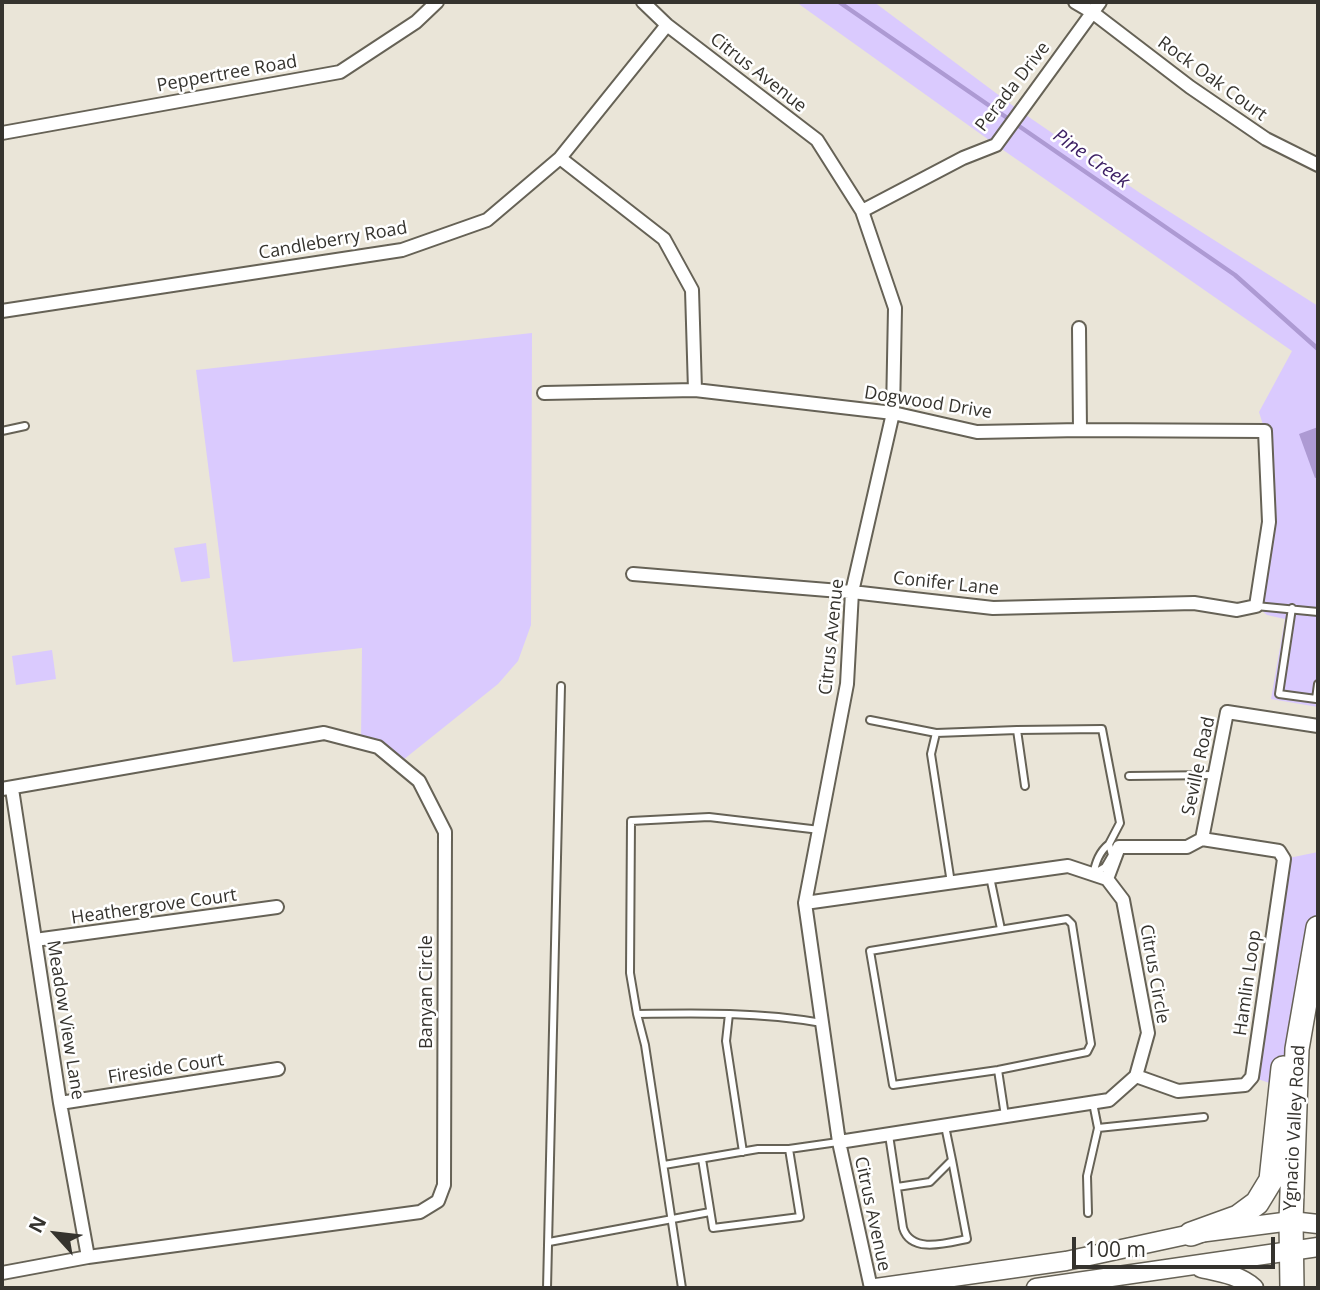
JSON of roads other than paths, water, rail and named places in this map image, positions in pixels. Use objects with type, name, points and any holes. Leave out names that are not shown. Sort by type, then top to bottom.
[{"type":"highway","name":"Ygnacio Valley Road","points":[[1292,1288],[1291,1221],[1297,1049],[1318,928]]},
{"type":"highway","points":[[1191,1234],[1238,1217],[1257,1203],[1271,1180],[1287,1039],[1304,1011]]},
{"type":"main road","points":[[876,1288],[1066,1261],[1191,1234],[1291,1221],[1318,1224]]},
{"type":"main road","points":[[1036,1288],[1318,1247]]},
{"type":"main road","points":[[1187,1266],[1226,1273],[1254,1288]]},
{"type":"street","name":"Peppertree Road","points":[[2,134],[340,72],[416,22],[438,2]]},
{"type":"street","name":"Citrus Avenue","points":[[643,2],[667,24],[817,140],[863,211],[895,307],[893,413],[852,592],[847,684],[805,903],[839,1142],[871,1288]]},
{"type":"street","name":"Rock Oak Court","points":[[1075,2],[1096,7],[1200,94],[1266,139],[1318,165]]},
{"type":"street","name":"Perada Drive","points":[[863,211],[963,158],[996,145],[1096,7]]},
{"type":"street","name":"Candleberry Road","points":[[2,311],[402,250],[487,220],[560,158],[667,24]]},
{"type":"street","points":[[560,158],[664,239],[692,290],[695,390]]},
{"type":"street","points":[[1079,328],[1080,430]]},
{"type":"street","name":"Dogwood Drive","points":[[544,393],[695,390],[893,413],[977,432],[1265,431],[1269,522],[1256,606]]},
{"type":"street","name":"Conifer Lane","points":[[633,574],[852,592],[993,608],[1194,603],[1237,610],[1256,606]]},
{"type":"street","name":"Seville Road","points":[[1107,879],[1119,847],[1187,847],[1202,839],[1227,712],[1318,726]]},
{"type":"street","name":"Banyan Circle","points":[[2,1273],[88,1257],[420,1212],[438,1201],[444,1185],[445,832],[419,781],[378,747],[324,733],[7,789]]},
{"type":"street","name":"Meadow View Lane","points":[[7,789],[88,1257]]},
{"type":"street","name":"Hamlin Loop","points":[[1136,1076],[1178,1091],[1245,1086],[1252,1077],[1284,859],[1279,851],[1202,839]]},
{"type":"street","points":[[805,903],[1068,866],[1107,879]]},
{"type":"street","name":"Citrus Circle","points":[[1107,879],[1123,900],[1148,1033],[1136,1076]]},
{"type":"street","name":"Heathergrove Court","points":[[35,940],[277,907]]},
{"type":"street","name":"Fireside Court","points":[[60,1103],[278,1069]]},
{"type":"street","points":[[839,1142],[1109,1100],[1136,1076]]},
{"type":"lane","points":[[2,431],[25,426]]},
{"type":"lane","points":[[1256,606],[1318,612]]},
{"type":"lane","points":[[1292,608],[1279,694],[1316,699],[1318,684]]},
{"type":"lane","points":[[547,1288],[561,686]]},
{"type":"lane","points":[[870,720],[936,733],[1102,729],[1120,823],[1109,844],[1112,855],[1104,867],[1093,874]]},
{"type":"lane","points":[[1017,730],[1026,786]]},
{"type":"lane","points":[[936,733],[931,754],[951,883]]},
{"type":"lane","points":[[1129,776],[1214,775]]},
{"type":"lane","points":[[682,1288],[645,1045],[631,973],[631,821],[709,817],[820,830]]},
{"type":"lane","points":[[990,877],[1001,929]]},
{"type":"lane","points":[[1068,919],[1072,924],[1091,1044],[1087,1052],[998,1070],[893,1085],[870,951],[1068,919]]},
{"type":"lane","points":[[637,1014],[791,1017],[822,1023]]},
{"type":"lane","points":[[729,1014],[726,1041],[743,1152]]},
{"type":"lane","points":[[998,1070],[1005,1116]]},
{"type":"lane","points":[[1088,1213],[1087,1176],[1098,1128],[1093,1103]]},
{"type":"lane","points":[[1098,1128],[1204,1117]]},
{"type":"lane","points":[[889,1135],[903,1228],[910,1239],[926,1245],[967,1239],[945,1126]]},
{"type":"lane","points":[[664,1165],[743,1152],[839,1142]]},
{"type":"lane","points":[[702,1159],[713,1228],[800,1217],[789,1149]]},
{"type":"lane","points":[[897,1187],[930,1182],[952,1160]]},
{"type":"lane","points":[[549,1242],[710,1212]]},
{"type":"waterway","name":"Pine Creek","points":[[839,2],[1235,275],[1318,349]]}]
